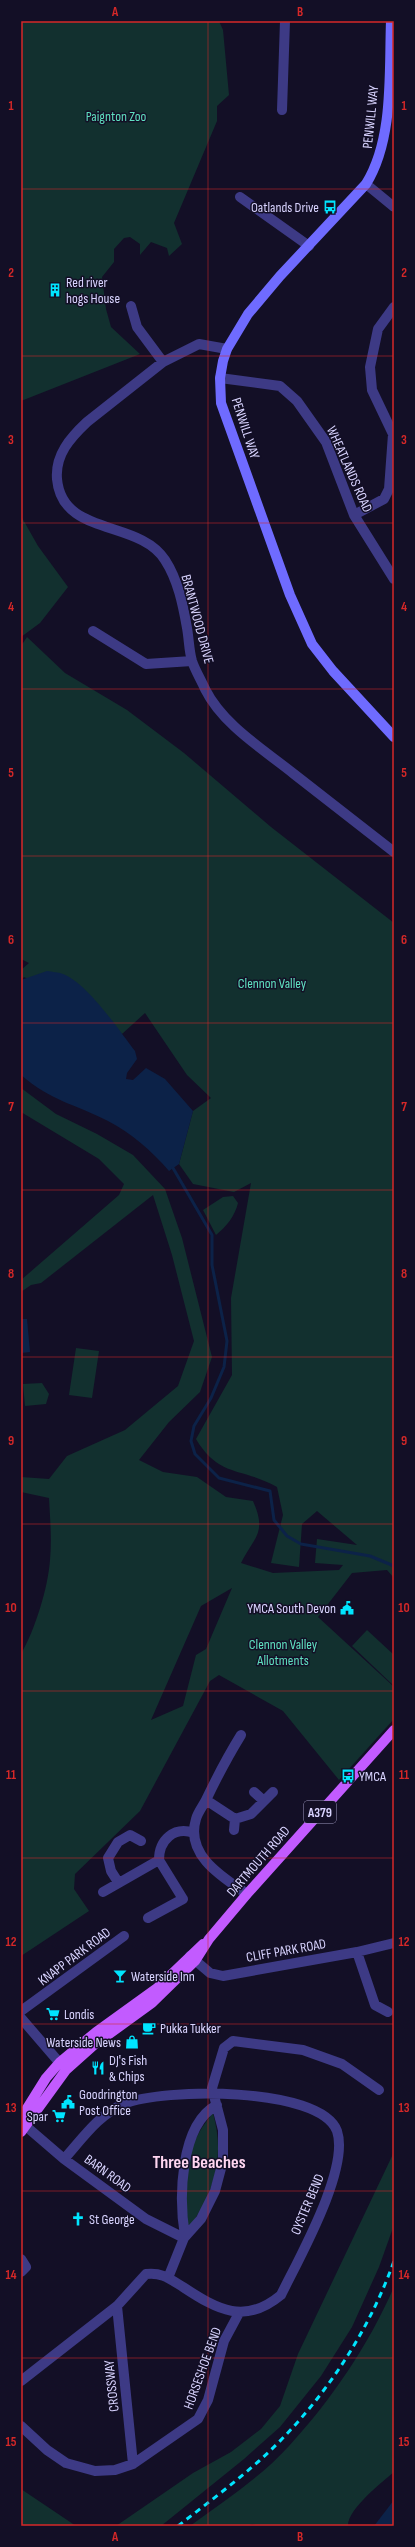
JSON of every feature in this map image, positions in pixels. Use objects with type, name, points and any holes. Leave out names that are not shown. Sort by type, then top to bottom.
[{"type":"main road","name":"DARTMOUTH ROAD","points":[[22,2124],[46,2078],[152,2003],[247,1894],[394,1730]]},
{"type":"street","points":[[282,110],[285,21]]},
{"type":"street","name":"PENWILL WAY","points":[[391,21],[385,137],[380,160],[366,184],[248,314],[228,348],[220,378],[221,403],[299,618],[323,658],[394,738]]},
{"type":"street","points":[[366,184],[394,207]]},
{"type":"street","points":[[240,197],[309,246]]},
{"type":"street","points":[[131,306],[138,327],[163,362]]},
{"type":"street","points":[[354,516],[384,499],[389,489],[393,434],[372,390],[370,367],[378,329],[394,307]]},
{"type":"street","name":"BRANTWOOD DRIVE","points":[[228,348],[199,344],[163,362],[133,384],[75,433],[59,459],[58,484],[61,496],[74,512],[96,524],[127,534],[152,546],[164,558],[180,593],[192,661],[205,689],[224,716],[394,852]]},
{"type":"street","name":"WHEATLANDS ROAD","points":[[220,378],[280,386],[297,400],[326,442],[354,516],[394,579]]},
{"type":"street","points":[[93,631],[146,664],[192,661]]},
{"type":"street","points":[[241,1735],[214,1780],[196,1819],[194,1833],[197,1848],[206,1864],[247,1894]]},
{"type":"street","points":[[254,1792],[264,1801]]},
{"type":"street","points":[[236,1819],[251,1814],[274,1792]]},
{"type":"street","points":[[206,1800],[236,1819]]},
{"type":"street","points":[[234,1830],[236,1819]]},
{"type":"street","points":[[148,1918],[183,1899],[159,1860],[159,1851],[163,1842],[170,1834],[184,1829],[194,1833]]},
{"type":"street","points":[[118,1882],[111,1871],[108,1858],[118,1842],[130,1835],[141,1841]]},
{"type":"street","points":[[102,1892],[159,1860]]},
{"type":"street","name":"KNAPP PARK ROAD","points":[[21,2011],[124,1936]]},
{"type":"street","name":"CLIFF PARK ROAD","points":[[192,1958],[210,1973],[223,1976],[357,1952],[394,1943]]},
{"type":"street","points":[[357,1952],[375,2005],[388,2012]]},
{"type":"street","points":[[21,2018],[63,2066]]},
{"type":"street","points":[[168,2278],[184,2237],[202,2219],[215,2191],[223,2161],[223,2130],[215,2094],[212,2088],[224,2048],[233,2040],[303,2050],[342,2064],[379,2090]]},
{"type":"street","name":"OYSTER BEND","points":[[64,2158],[103,2117],[126,2103],[168,2096],[215,2094],[262,2096],[296,2103],[321,2113],[330,2121],[337,2132],[339,2150],[332,2186],[281,2295],[272,2303],[247,2313],[239,2313]]},
{"type":"street","points":[[184,2237],[181,2186],[187,2151],[197,2128],[211,2108],[217,2105]]},
{"type":"street","name":"BARN ROAD","points":[[22,2124],[64,2158],[146,2219],[184,2237]]},
{"type":"street","points":[[21,2260],[26,2268],[21,2272]]},
{"type":"street","points":[[21,2381],[117,2306],[146,2274],[162,2274],[207,2303],[239,2313]]},
{"type":"street","name":"CROSSWAY","points":[[117,2306],[133,2464]]},
{"type":"street","name":"HORSESHOE BEND","points":[[21,2426],[46,2450],[66,2463],[95,2471],[115,2470],[133,2464],[198,2419],[208,2400],[224,2341],[239,2313]]},
{"type":"green space","name":"Paignton Zoo","points":[[21,21],[219,21],[223,30],[229,95],[217,106],[217,121],[174,223],[182,244],[169,256],[167,248],[151,242],[140,255],[140,244],[130,237],[124,238],[114,249],[114,262],[102,277],[106,309],[111,327],[140,354],[21,401]]},
{"type":"green space","points":[[21,516],[38,546],[68,587],[40,623],[21,637]]},
{"type":"green space","points":[[27,637],[65,673],[127,710],[184,753],[271,827],[394,923],[394,1578],[387,1570],[352,1573],[318,1617],[393,1686],[394,1719],[339,1780],[283,1711],[219,1675],[210,1681],[140,1811],[75,1874],[74,1889],[89,1911],[21,1956],[21,1654],[36,1621],[44,1596],[49,1571],[51,1529],[49,1498],[21,1492],[21,1477],[49,1479],[67,1456],[125,1430],[178,1386],[194,1341],[172,1255],[153,1195],[41,1283],[31,1285],[21,1292],[21,1280],[119,1195],[124,1184],[99,1159],[21,1112],[21,1088],[56,1114],[97,1134],[133,1155],[165,1189],[182,1238],[212,1357],[200,1392],[169,1422],[139,1460],[163,1472],[197,1477],[226,1497],[253,1501],[259,1520],[258,1534],[241,1563],[273,1573],[339,1570],[343,1565],[315,1563],[317,1539],[357,1545],[317,1511],[302,1524],[299,1567],[271,1563],[283,1515],[277,1487],[223,1466],[213,1460],[196,1439],[232,1375],[231,1298],[251,1183],[234,1192],[193,1184],[179,1164],[193,1111],[211,1098],[187,1075],[145,1013],[122,1034],[106,1016],[24,977],[21,980],[21,970],[29,963],[21,959],[21,646]],"holes":[[[232,1588],[206,1649],[196,1655],[183,1706],[151,1720],[201,1606]]]},
{"type":"green space","points":[[233,1196],[238,1203],[235,1212],[227,1225],[216,1235],[203,1210],[223,1197]]},
{"type":"green space","points":[[76,1348],[99,1351],[92,1398],[69,1395]]},
{"type":"green space","points":[[42,1383],[49,1394],[46,1404],[25,1406],[23,1384]]},
{"type":"green space","points":[[367,1630],[394,1655],[393,1685],[352,1646]]},
{"type":"green space","points":[[213,2113],[218,2144],[218,2159],[211,2187],[205,2201],[189,2228],[185,2203],[187,2172],[190,2155],[193,2144],[199,2133]]},
{"type":"green space","points":[[394,2152],[394,2225],[379,2267],[352,2327],[321,2376],[280,2427],[244,2459],[161,2526],[116,2526],[193,2473],[231,2452],[261,2429],[280,2406],[298,2354]]},
{"type":"green space","points":[[394,2287],[394,2472],[374,2489],[353,2512],[349,2519],[348,2526],[260,2526],[252,2524],[247,2526],[190,2526],[242,2488],[266,2468],[305,2428],[334,2391],[361,2351]]},
{"type":"green space","points":[[21,2489],[76,2526],[21,2526]]},
{"type":"water","points":[[47,971],[63,974],[73,979],[82,987],[102,1008],[135,1051],[137,1059],[127,1073],[126,1079],[133,1080],[146,1068],[165,1079],[193,1111],[179,1164],[169,1171],[156,1156],[125,1131],[96,1115],[43,1091],[21,1075],[21,980]]},
{"type":"water","points":[[21,1319],[27,1319],[30,1352],[21,1353]]},
{"type":"water","points":[[394,2500],[394,2526],[374,2526]]},
{"type":"waterway","points":[[173,1168],[212,1235],[212,1265],[227,1341],[224,1367],[211,1398],[194,1426],[191,1441],[195,1454],[219,1478],[270,1491],[274,1520],[287,1536],[301,1544],[370,1556],[394,1566]]},
{"type":"railway","points":[[178,2526],[259,2461],[281,2440],[321,2394],[355,2344],[370,2317],[394,2261]]},
{"type":"place","name":"Oatlands Drive","points":[[330,207]]},
{"type":"place","name":"Red river hogs House","points":[[55,290]]},
{"type":"place","name":"YMCA South Devon","points":[[347,1608]]},
{"type":"place","name":"YMCA","points":[[348,1776]]},
{"type":"place","name":"Waterside Inn","points":[[120,1976]]},
{"type":"place","name":"Londis","points":[[53,2014]]},
{"type":"place","name":"Pukka Tukker","points":[[149,2028]]},
{"type":"place","name":"Waterside News","points":[[132,2042]]},
{"type":"place","name":"DJ's Fish & Chips","points":[[98,2068]]},
{"type":"place","name":"Goodrington Post Office","points":[[68,2102]]},
{"type":"place","name":"Spar","points":[[59,2116]]},
{"type":"place","name":"St George","points":[[78,2219]]},
{"type":"district","name":"Three Beaches","points":[[199,2162]]},
{"type":"park label","name":"Clennon Valley","points":[[272,983]]},
{"type":"park label","name":"Clennon Valley Allotments","points":[[283,1652]]}]
